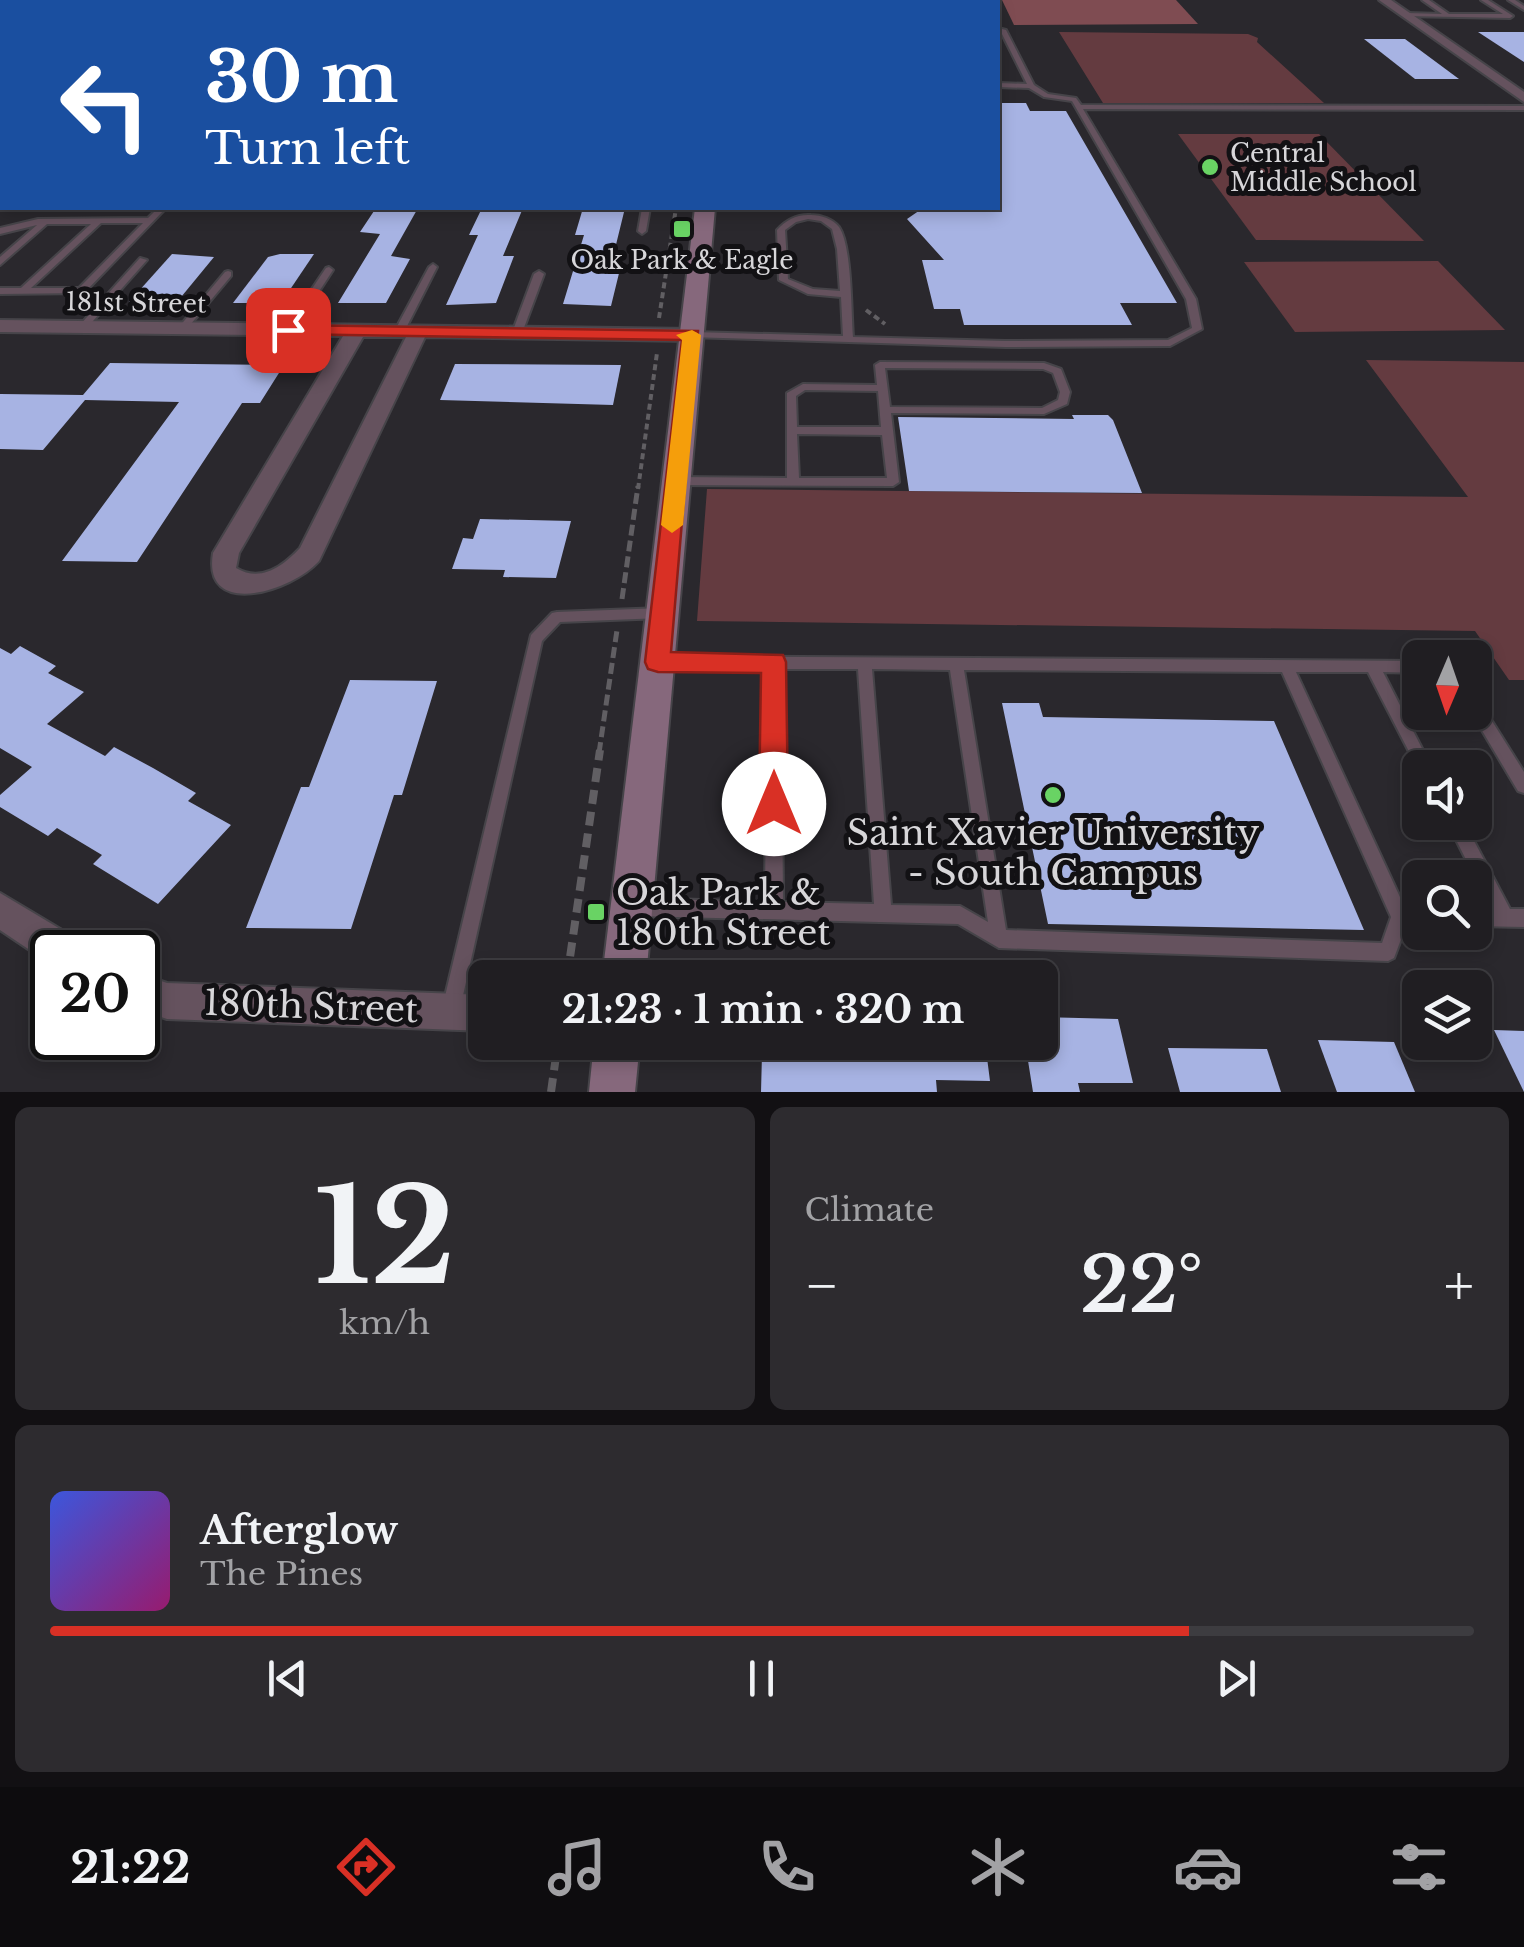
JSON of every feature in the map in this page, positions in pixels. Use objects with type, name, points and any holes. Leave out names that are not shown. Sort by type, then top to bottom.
[{"type":"street","points":[[1384,0],[1524,98]]},
{"type":"street","points":[[626,960],[676,481],[676,335],[705,210]]},
{"type":"street","name":"181st Street","points":[[0,326],[676,335]]},
{"type":"street","points":[[356,331],[226,553],[223,572],[233,581],[276,581],[296,570],[310,554],[409,332]]},
{"type":"street","points":[[0,910],[30,930]]},
{"type":"street","name":"180th Street","points":[[160,999],[468,1012]]},
{"type":"street","points":[[612,1092],[616,1060]]},
{"type":"lane","points":[[1425,0],[1448,16]]},
{"type":"lane","points":[[1406,16],[1510,16],[1484,0]]},
{"type":"lane","points":[[1511,0],[1524,8]]},
{"type":"lane","points":[[676,335],[1004,344],[1170,344],[1198,328],[1190,299],[1074,99],[1046,96],[1030,86],[1000,30]]},
{"type":"lane","points":[[1000,86],[1030,86]]},
{"type":"lane","points":[[1079,107],[1524,108]]},
{"type":"lane","points":[[0,292],[82,291],[160,210]]},
{"type":"lane","points":[[642,231],[646,210]]},
{"type":"lane","points":[[844,294],[811,292],[784,280],[780,230],[784,226],[809,217],[834,226],[838,234],[844,294],[848,338]]},
{"type":"lane","points":[[0,231],[45,222],[150,220]]},
{"type":"lane","points":[[23,291],[98,221]]},
{"type":"lane","points":[[0,262],[45,222]]},
{"type":"lane","points":[[82,328],[144,260]]},
{"type":"lane","points":[[409,332],[433,267]]},
{"type":"lane","points":[[288,330],[329,270]]},
{"type":"lane","points":[[182,329],[228,274]]},
{"type":"lane","points":[[517,333],[539,274]]},
{"type":"lane","points":[[676,481],[893,482],[888,431],[885,410],[882,388],[880,365],[1044,366],[1057,372],[1065,392],[1063,402],[1044,411],[885,410]]},
{"type":"lane","points":[[793,482],[790,395],[796,390],[882,388]]},
{"type":"lane","points":[[792,430],[888,431]]},
{"type":"lane","points":[[477,960],[536,639],[558,617],[662,614]]},
{"type":"lane","points":[[658,662],[1402,667]]},
{"type":"lane","points":[[774,662],[774,910]]},
{"type":"lane","points":[[865,664],[882,914]]},
{"type":"lane","points":[[956,664],[999,940]]},
{"type":"lane","points":[[632,906],[960,916],[999,940],[1388,952],[1400,917],[1286,666]]},
{"type":"lane","points":[[1372,666],[1416,750]]},
{"type":"lane","points":[[1490,730],[1524,786]]},
{"type":"lane","points":[[1465,840],[1514,918]]},
{"type":"path","points":[[570,960],[620,614],[676,335],[658,315],[676,210]]},
{"type":"path","points":[[863,306],[869,315],[894,327]]},
{"type":"path","points":[[551,1092],[555,1060]]},
{"type":"shaded area","points":[[1002,0],[1176,0],[1198,24],[1014,25]]},
{"type":"shaded area","points":[[1059,32],[1248,34],[1258,38],[1257,42],[1324,103],[1103,103]]},
{"type":"shaded area","points":[[1178,134],[1319,134],[1424,241],[1256,240]]},
{"type":"shaded area","points":[[1438,261],[1505,330],[1295,332],[1244,262]]},
{"type":"shaded area","points":[[1366,360],[1524,362],[1524,680],[1509,680],[1492,656],[1492,640],[1481,640],[1475,631],[697,621],[707,489],[1468,497]]},
{"type":"building","points":[[1478,32],[1524,32],[1524,62]]},
{"type":"building","points":[[1364,39],[1405,39],[1459,79],[1415,79]]},
{"type":"building","points":[[1000,103],[1026,103],[1030,111],[1066,111],[1177,303],[1120,303],[1132,325],[964,325],[960,309],[934,309],[922,260],[944,260],[907,219],[920,210],[1000,210]]},
{"type":"building","points":[[375,210],[417,210],[391,256],[410,259],[386,303],[338,303],[380,234],[360,232]]},
{"type":"building","points":[[481,210],[522,210],[503,256],[514,256],[496,303],[446,305],[478,235],[469,235]]},
{"type":"building","points":[[582,210],[625,210],[612,261],[622,261],[611,306],[563,304],[584,235],[575,235]]},
{"type":"building","points":[[172,254],[214,257],[177,302],[129,302]]},
{"type":"building","points":[[314,254],[281,303],[233,303],[268,257]]},
{"type":"building","points":[[110,363],[284,365],[260,403],[242,403],[137,562],[62,561],[179,402],[85,400],[43,450],[0,449],[0,394],[83,395]]},
{"type":"building","points":[[455,364],[621,365],[613,405],[440,400]]},
{"type":"building","points":[[1072,415],[1108,415],[1113,420],[1142,493],[909,491],[898,417],[1074,419]]},
{"type":"building","points":[[480,519],[571,521],[556,578],[503,577],[505,570],[452,569],[463,538],[473,539]]},
{"type":"building","points":[[20,646],[56,666],[48,673],[84,692],[47,724],[105,756],[114,747],[153,768],[196,793],[188,801],[231,825],[158,904],[93,864],[102,855],[57,828],[48,836],[0,807],[0,795],[32,767],[0,748],[0,648],[11,654]]},
{"type":"building","points":[[350,680],[437,681],[402,795],[394,795],[351,929],[246,928],[301,787],[309,787]]},
{"type":"building","points":[[1002,703],[1039,703],[1043,717],[1274,721],[1364,930],[1048,924]]},
{"type":"building","points":[[1058,1017],[1118,1019],[1133,1083],[1078,1083],[1080,1092],[1033,1092],[1028,1060],[1058,1060]]},
{"type":"building","points":[[1494,1030],[1524,1031],[1524,1092]]},
{"type":"building","points":[[1318,1040],[1394,1042],[1415,1092],[1337,1092]]},
{"type":"building","points":[[1168,1048],[1267,1049],[1281,1092],[1180,1092]]},
{"type":"building","points":[[762,1060],[987,1060],[990,1081],[936,1080],[937,1092],[761,1092]]},
{"type":"slow traffic","points":[[672,525],[692,335],[685,335]]},
{"type":"place","name":"Central Middle School","points":[[1210,167]]},
{"type":"place","name":"Oak Park & Eagle","points":[[682,229]]},
{"type":"place","name":"Saint Xavier University - South Campus","points":[[1053,795]]},
{"type":"place","name":"Oak Park & 180th Street","points":[[596,912]]},
{"type":"route","points":[[288,330],[692,335],[658,662],[774,662],[774,804]]}]
